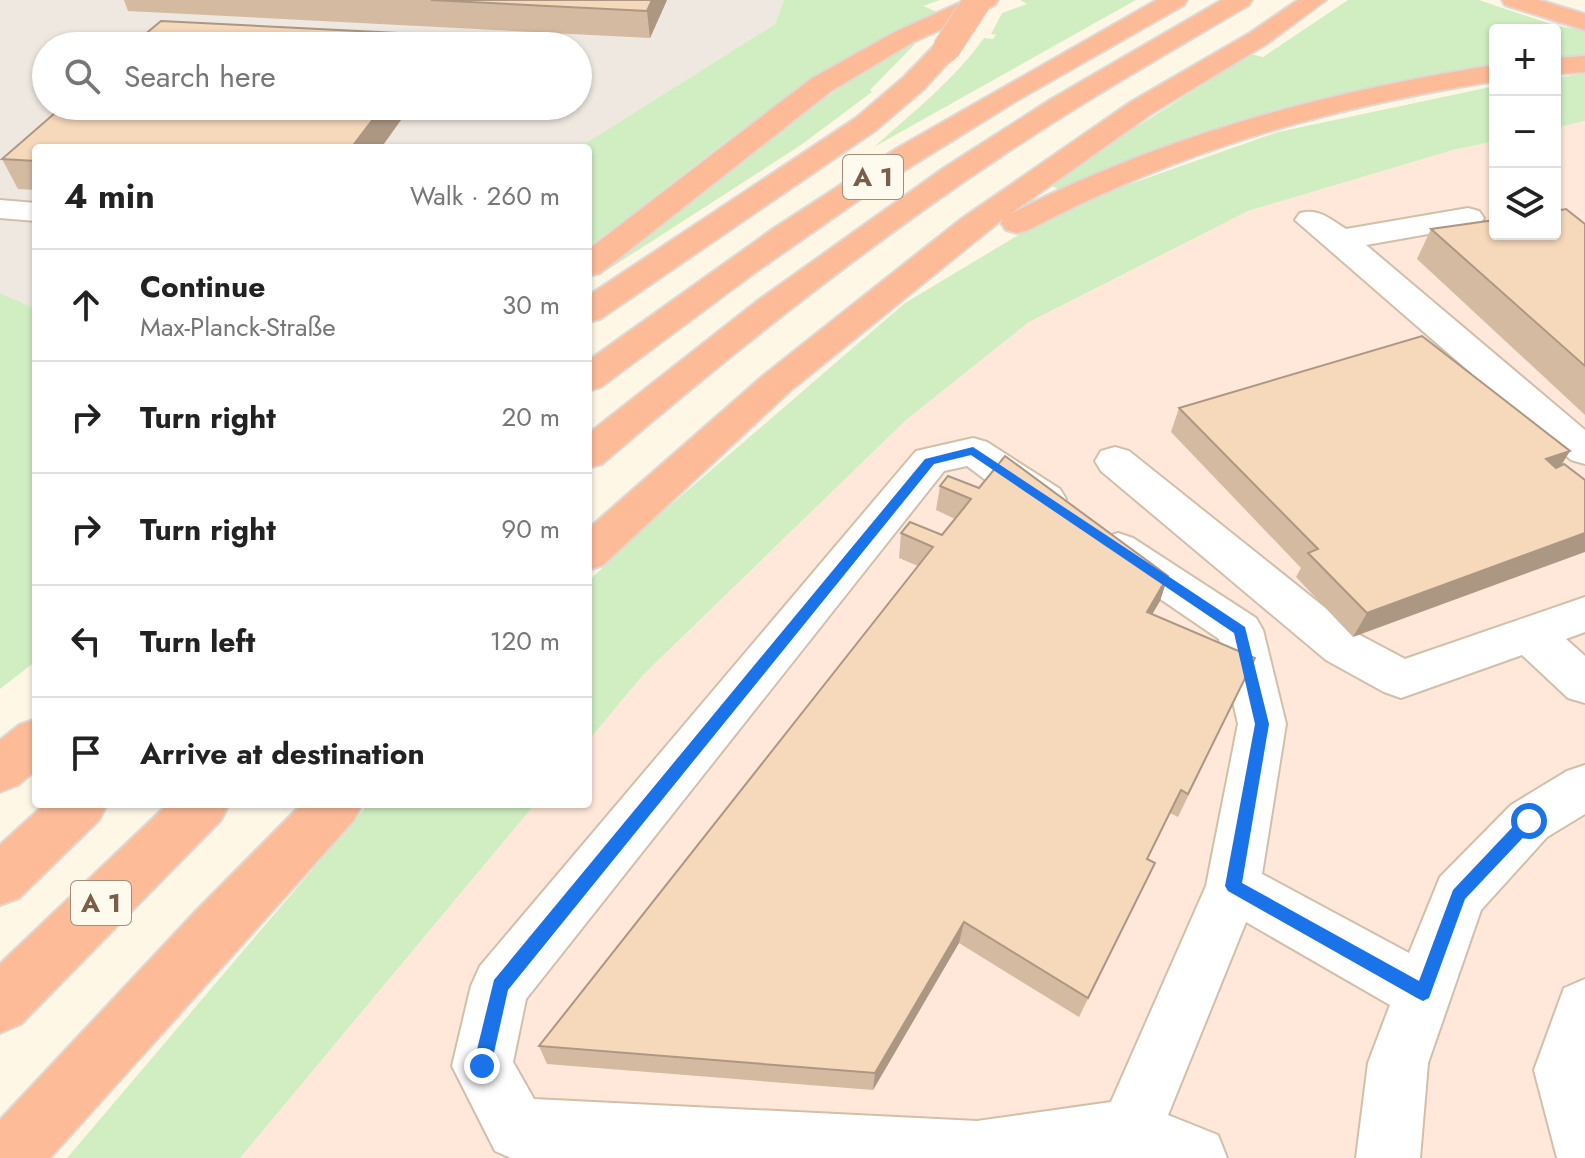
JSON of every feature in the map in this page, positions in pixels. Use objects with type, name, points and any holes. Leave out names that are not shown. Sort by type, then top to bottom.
[{"type":"highway","points":[[592,309],[866,124],[914,83],[946,49],[978,0]]},
{"type":"highway","points":[[592,263],[821,85],[904,37],[986,0]]},
{"type":"highway","name":"A 1","points":[[592,376],[789,233],[905,155],[1001,97],[1175,0]]},
{"type":"highway","name":"A 1","points":[[592,452],[722,345],[956,173],[1049,113],[1240,0]]},
{"type":"highway","points":[[1141,108],[1223,36],[1270,0]]},
{"type":"highway","points":[[592,550],[765,393],[971,227],[1141,108],[1259,38],[1314,0]]},
{"type":"highway","points":[[1514,0],[1585,22]]},
{"type":"highway","points":[[1561,66],[1585,64]]},
{"type":"highway","points":[[878,300],[1053,203],[1182,147],[1316,107],[1489,74]]},
{"type":"highway","points":[[0,770],[32,743]]},
{"type":"highway","points":[[0,880],[77,808]]},
{"type":"highway","name":"A 1","points":[[0,1004],[199,808]]},
{"type":"highway","points":[[8,1158],[332,808]]},
{"type":"street","points":[[0,209],[32,212]]},
{"type":"street","points":[[1340,240],[1468,218]]},
{"type":"street","points":[[1311,220],[1340,240],[1585,451]]},
{"type":"street","points":[[1130,1131],[1233,886],[1262,724],[1240,630],[973,451],[930,461],[500,986],[482,1066],[517,1129],[977,1153],[1130,1131],[1195,1158]]},
{"type":"street","points":[[1115,461],[1342,647],[1401,679],[1585,614]]},
{"type":"street","points":[[1530,634],[1585,684]]},
{"type":"street","points":[[1388,1158],[1398,1063],[1459,895],[1529,821],[1585,787]]},
{"type":"street","points":[[1233,886],[1423,992]]},
{"type":"street","points":[[1585,1008],[1564,1070],[1585,1150]]},
{"type":"shaded area","points":[[0,0],[784,0],[775,24],[584,144],[32,144],[32,307],[0,293]]},
{"type":"shaded area","points":[[1585,121],[1585,1158],[240,1158],[532,808],[592,808],[592,736],[643,675],[906,420],[1029,322],[1248,211],[1453,150],[1489,142],[1489,240],[1561,240],[1561,127]]},
{"type":"green space","points":[[784,0],[940,0],[923,6],[937,12],[843,61],[756,119],[592,244],[592,144],[584,144],[775,24]]},
{"type":"green space","points":[[1020,0],[1136,0],[874,147],[946,82],[984,38],[993,39],[996,35],[991,34],[1002,13],[1027,4]]},
{"type":"green space","points":[[1348,0],[1479,0],[1551,24],[1489,24],[1489,68],[1382,85],[1272,111],[1164,145],[1058,189],[1052,186],[1130,131],[1251,54],[1263,57]]},
{"type":"green space","points":[[1561,27],[1585,30],[1585,57],[1561,59]]},
{"type":"green space","points":[[913,43],[870,90],[872,92],[801,145],[598,276],[790,123]]},
{"type":"green space","points":[[1585,73],[1585,121],[1561,127],[1561,77]]},
{"type":"green space","points":[[1489,87],[1489,142],[1453,150],[1248,211],[1029,322],[906,420],[643,675],[592,736],[592,578],[631,539],[905,303],[1065,207],[1278,132]]},
{"type":"green space","points":[[0,293],[32,307],[32,664],[0,689]]},
{"type":"green space","points":[[365,808],[532,808],[240,1158],[67,1158]]},
{"type":"building","points":[[431,0],[652,0],[647,11]]},
{"type":"building","points":[[161,21],[377,32],[148,32]]},
{"type":"building","points":[[47,120],[372,120],[354,144],[32,144],[32,161],[2,159]]},
{"type":"building","points":[[1566,209],[1585,224],[1585,366],[1431,229],[1489,221],[1489,240],[1561,240],[1561,210]]},
{"type":"building","points":[[1422,336],[1570,451],[1546,459],[1556,468],[1564,464],[1585,480],[1585,533],[1367,613],[1308,553],[1318,549],[1179,408]]},
{"type":"building","points":[[1005,456],[1168,576],[1147,612],[1255,658],[1188,794],[1181,790],[1147,859],[1155,863],[1088,998],[964,922],[875,1073],[539,1046],[933,547],[901,533],[910,522],[942,535],[971,499],[940,486],[948,476],[979,488]]},
{"type":"route","points":[[482,1066],[500,986],[930,461],[973,451],[1240,630],[1262,724],[1233,886],[1423,992],[1459,895],[1529,821]]}]
